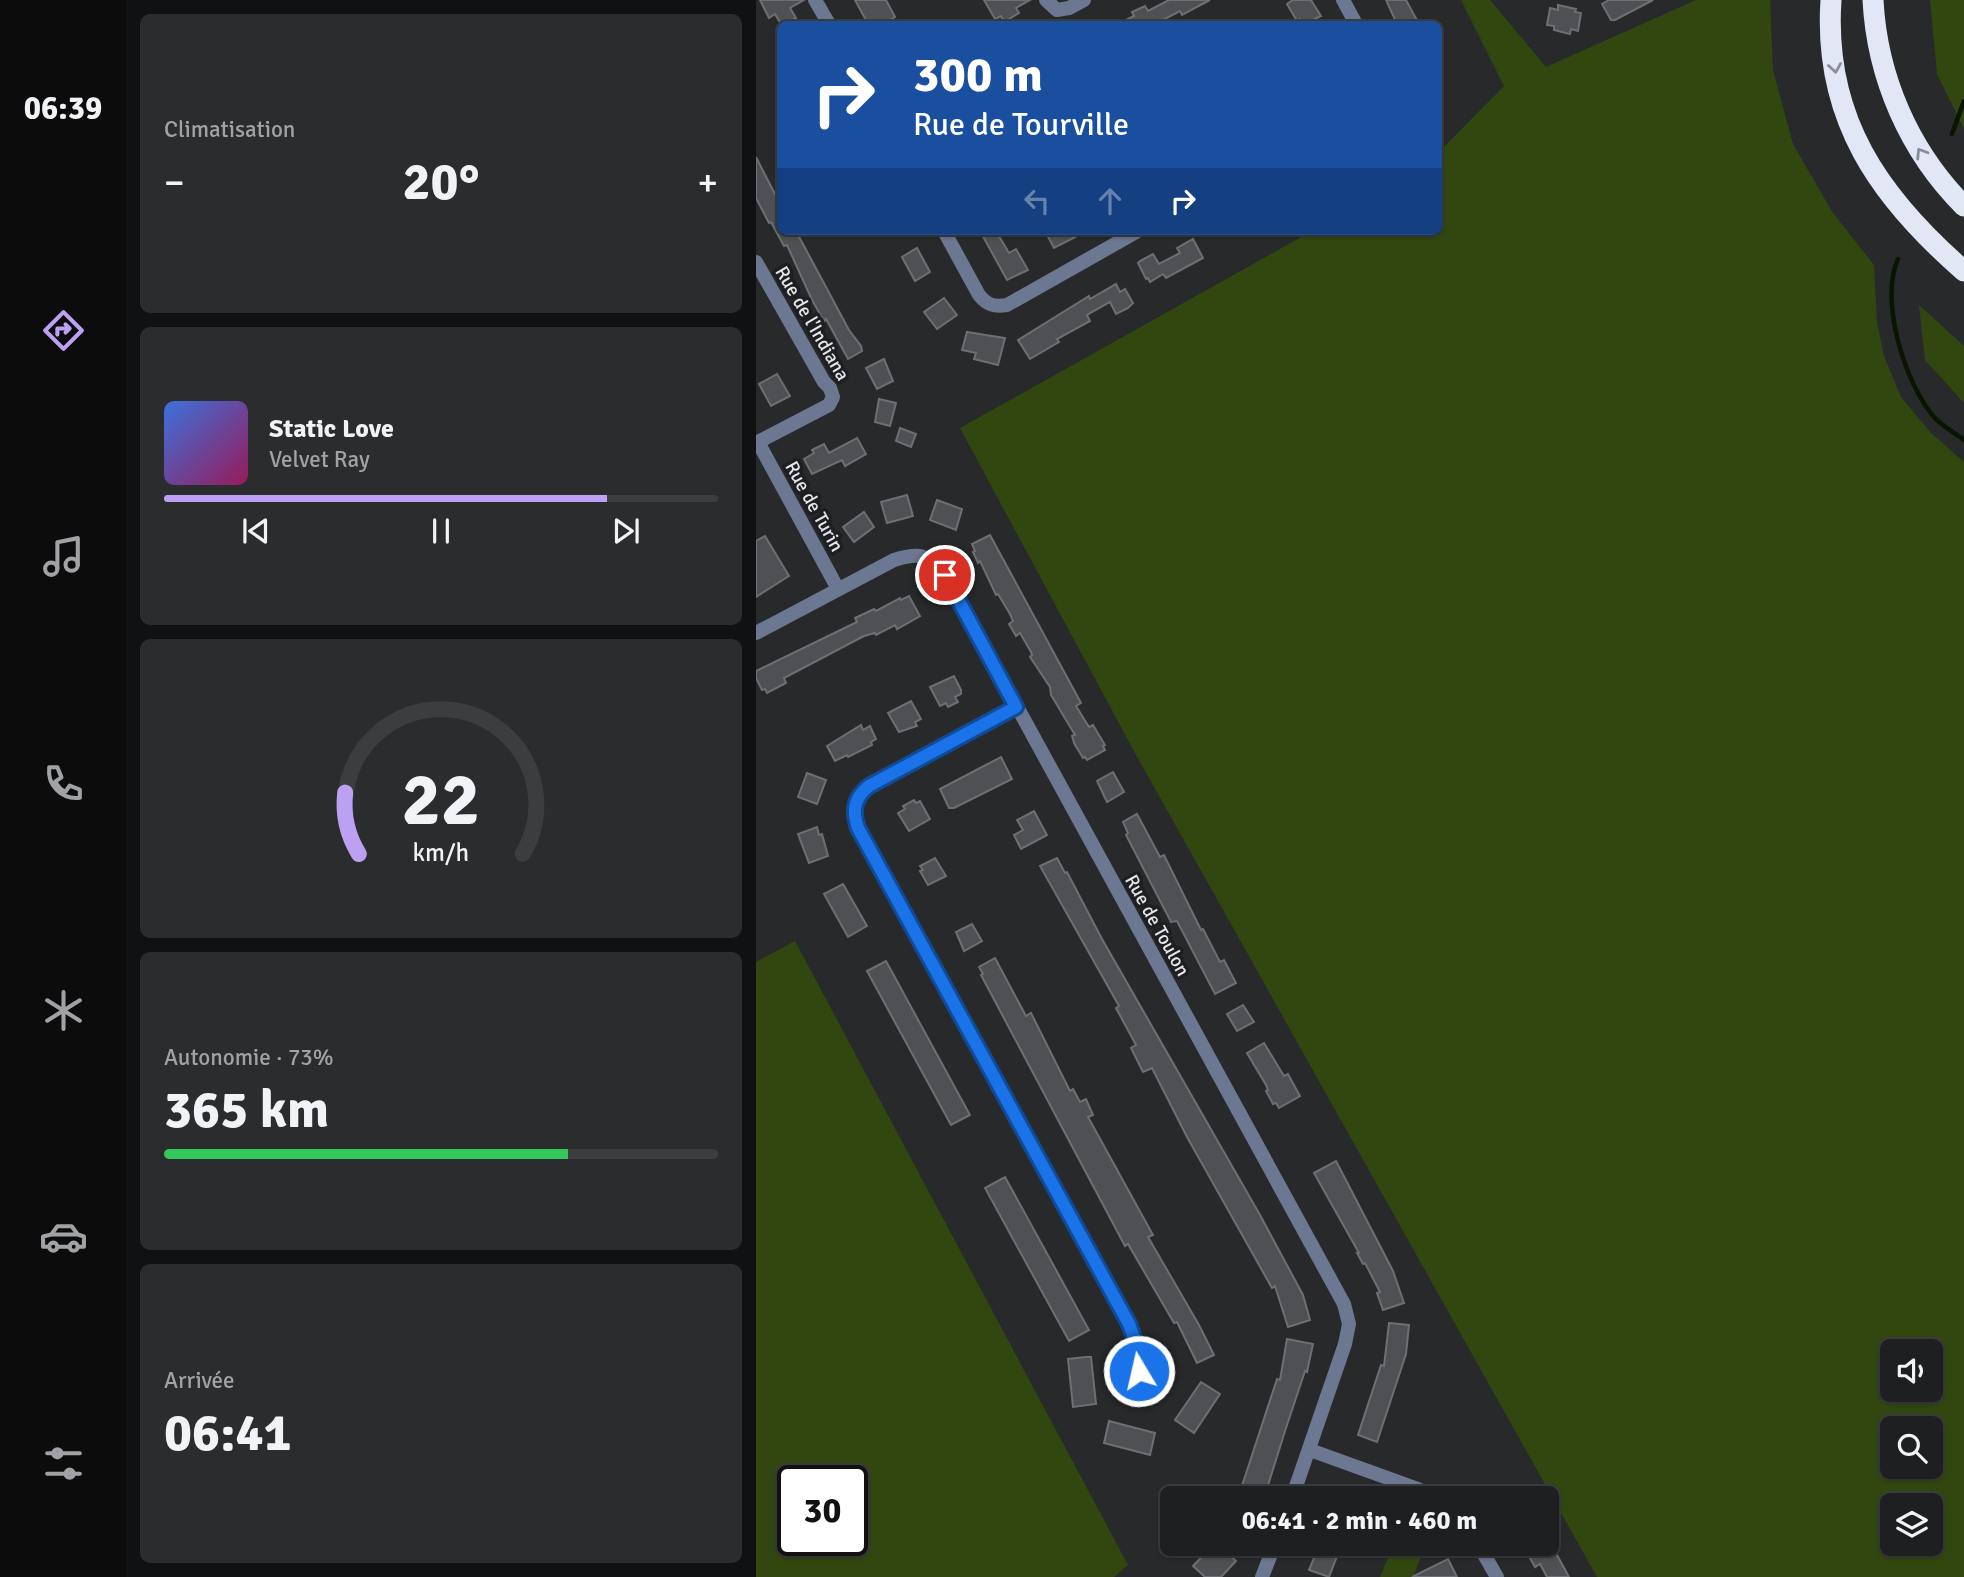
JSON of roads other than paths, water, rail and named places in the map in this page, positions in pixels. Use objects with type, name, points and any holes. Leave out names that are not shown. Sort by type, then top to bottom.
[{"type":"highway","points":[[1831,0],[1830,32],[1835,72],[1843,105],[1859,146],[1898,207],[1964,271]]},
{"type":"highway","points":[[1873,0],[1878,45],[1897,107],[1927,162],[1964,206]]},
{"type":"street","points":[[815,0],[827,21]]},
{"type":"street","points":[[1046,0],[1057,10],[1069,8],[1084,0]]},
{"type":"street","points":[[1343,0],[1354,21]]},
{"type":"street","points":[[946,235],[979,295],[986,303],[997,307],[1006,305],[1131,235]]},
{"type":"street","name":"Rue de l'Indiana","points":[[756,262],[834,397],[829,405],[757,443]]},
{"type":"street","name":"Rue de Turin","points":[[757,443],[838,589]]},
{"type":"street","name":"Rue de Toulon","points":[[756,633],[894,560],[909,555],[924,556],[934,562],[945,575],[1344,1304],[1349,1324],[1345,1344],[1296,1486]]},
{"type":"street","points":[[1016,707],[869,786],[861,792],[855,803],[854,815],[858,828],[1129,1324],[1137,1346],[1139,1371]]},
{"type":"street","points":[[1310,1450],[1410,1486]]},
{"type":"street","points":[[1262,1577],[1271,1556]]},
{"type":"street","points":[[1485,1556],[1497,1577]]},
{"type":"waterway","points":[[1952,134],[1964,101]]},
{"type":"waterway","points":[[1898,259],[1893,276],[1893,318],[1905,363],[1913,384],[1934,417],[1964,440]]}]
